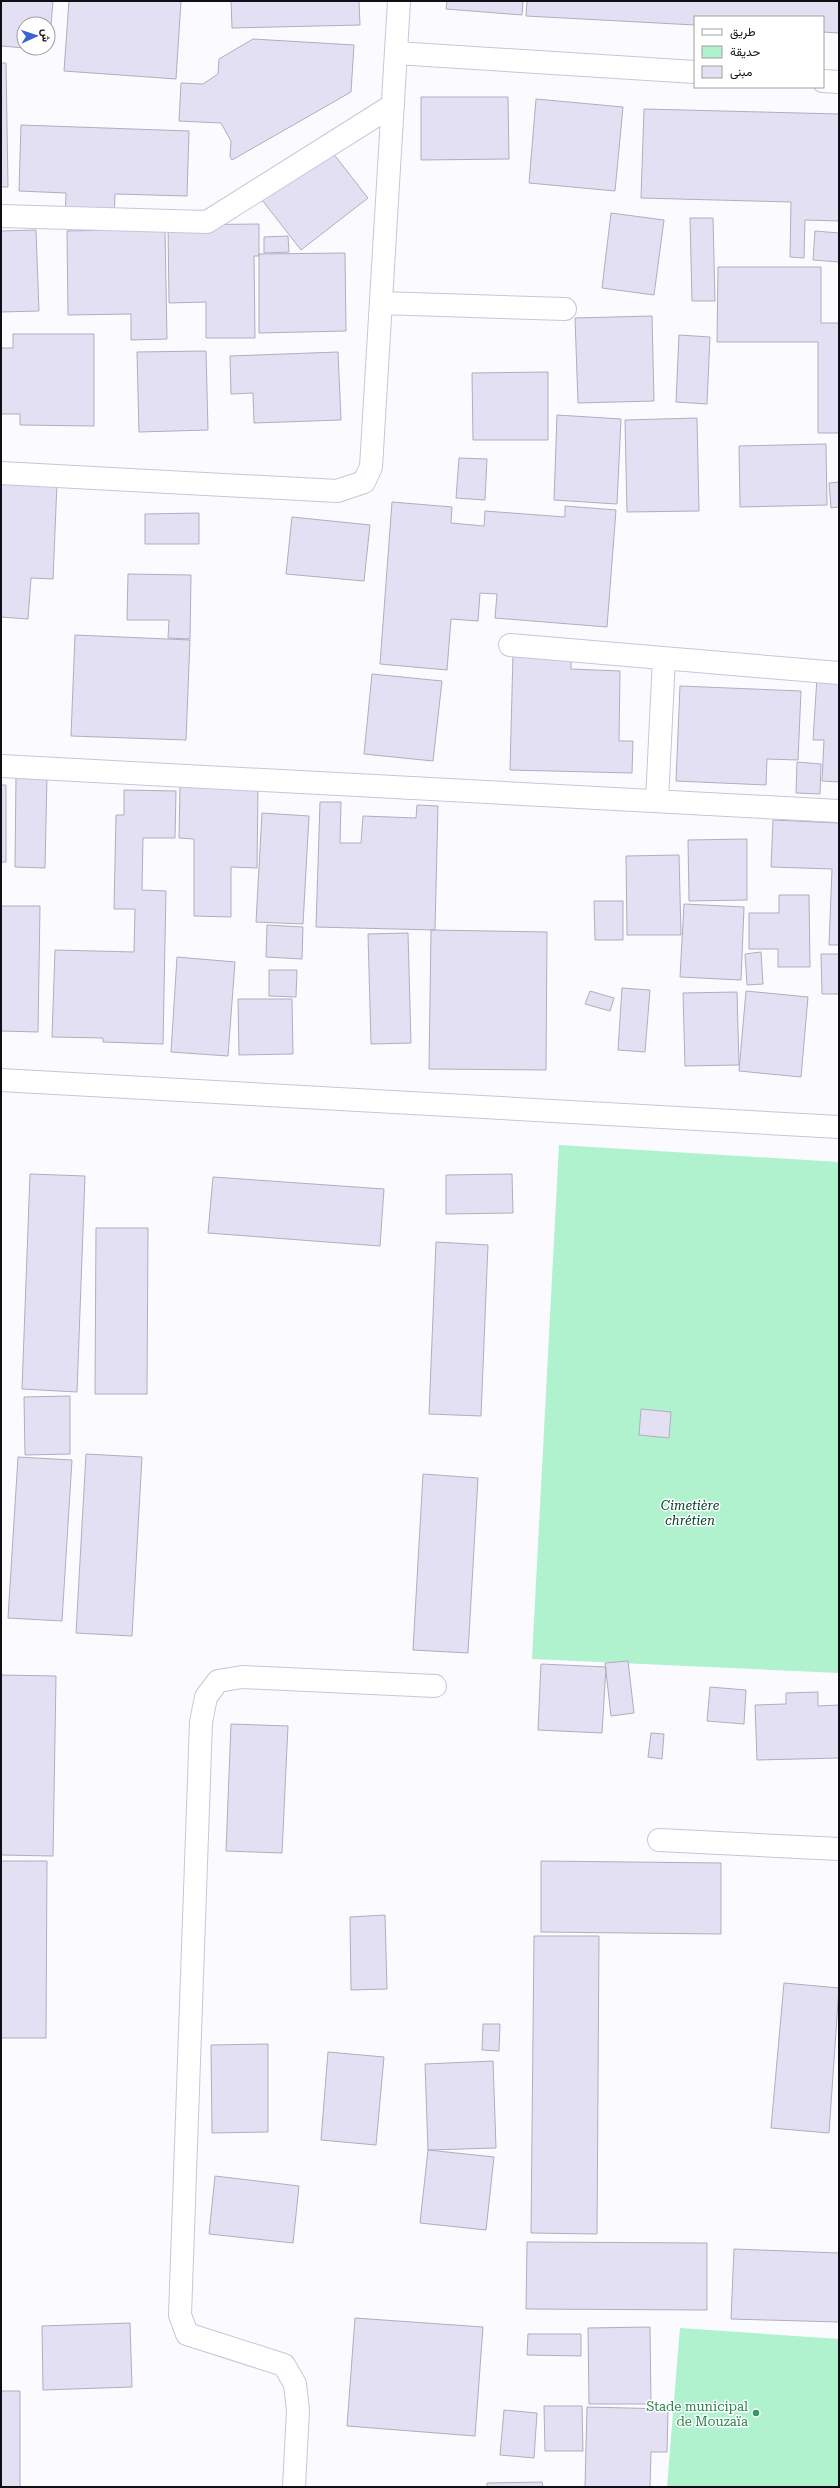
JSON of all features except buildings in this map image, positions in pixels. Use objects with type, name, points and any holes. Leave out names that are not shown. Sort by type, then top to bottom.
[{"type":"street","points":[[1,473],[337,491],[364,482],[371,467],[399,1]]},
{"type":"street","points":[[396,53],[694,72]]},
{"type":"street","points":[[824,81],[839,82]]},
{"type":"street","points":[[1,216],[207,222],[393,105]]},
{"type":"street","points":[[381,303],[565,308]]},
{"type":"street","points":[[510,645],[839,673]]},
{"type":"street","points":[[657,801],[664,658]]},
{"type":"street","points":[[1,766],[839,811]]},
{"type":"street","points":[[1,1080],[839,1127]]},
{"type":"street","points":[[294,2487],[298,2410],[295,2384],[284,2365],[187,2334],[180,2315],[201,1722],[206,1697],[218,1681],[242,1677],[434,1686]]},
{"type":"street","points":[[659,1840],[839,1850]]},
{"type":"green space","name":"Cimetière chrétien","points":[[559,1145],[839,1162],[839,1673],[532,1659]]},
{"type":"green space","name":"Stade municipal de Mouzaïa","points":[[680,2328],[839,2339],[839,2487],[667,2487]]},
{"type":"place","name":"Stade municipal de Mouzaïa","points":[[756,2413]]}]
